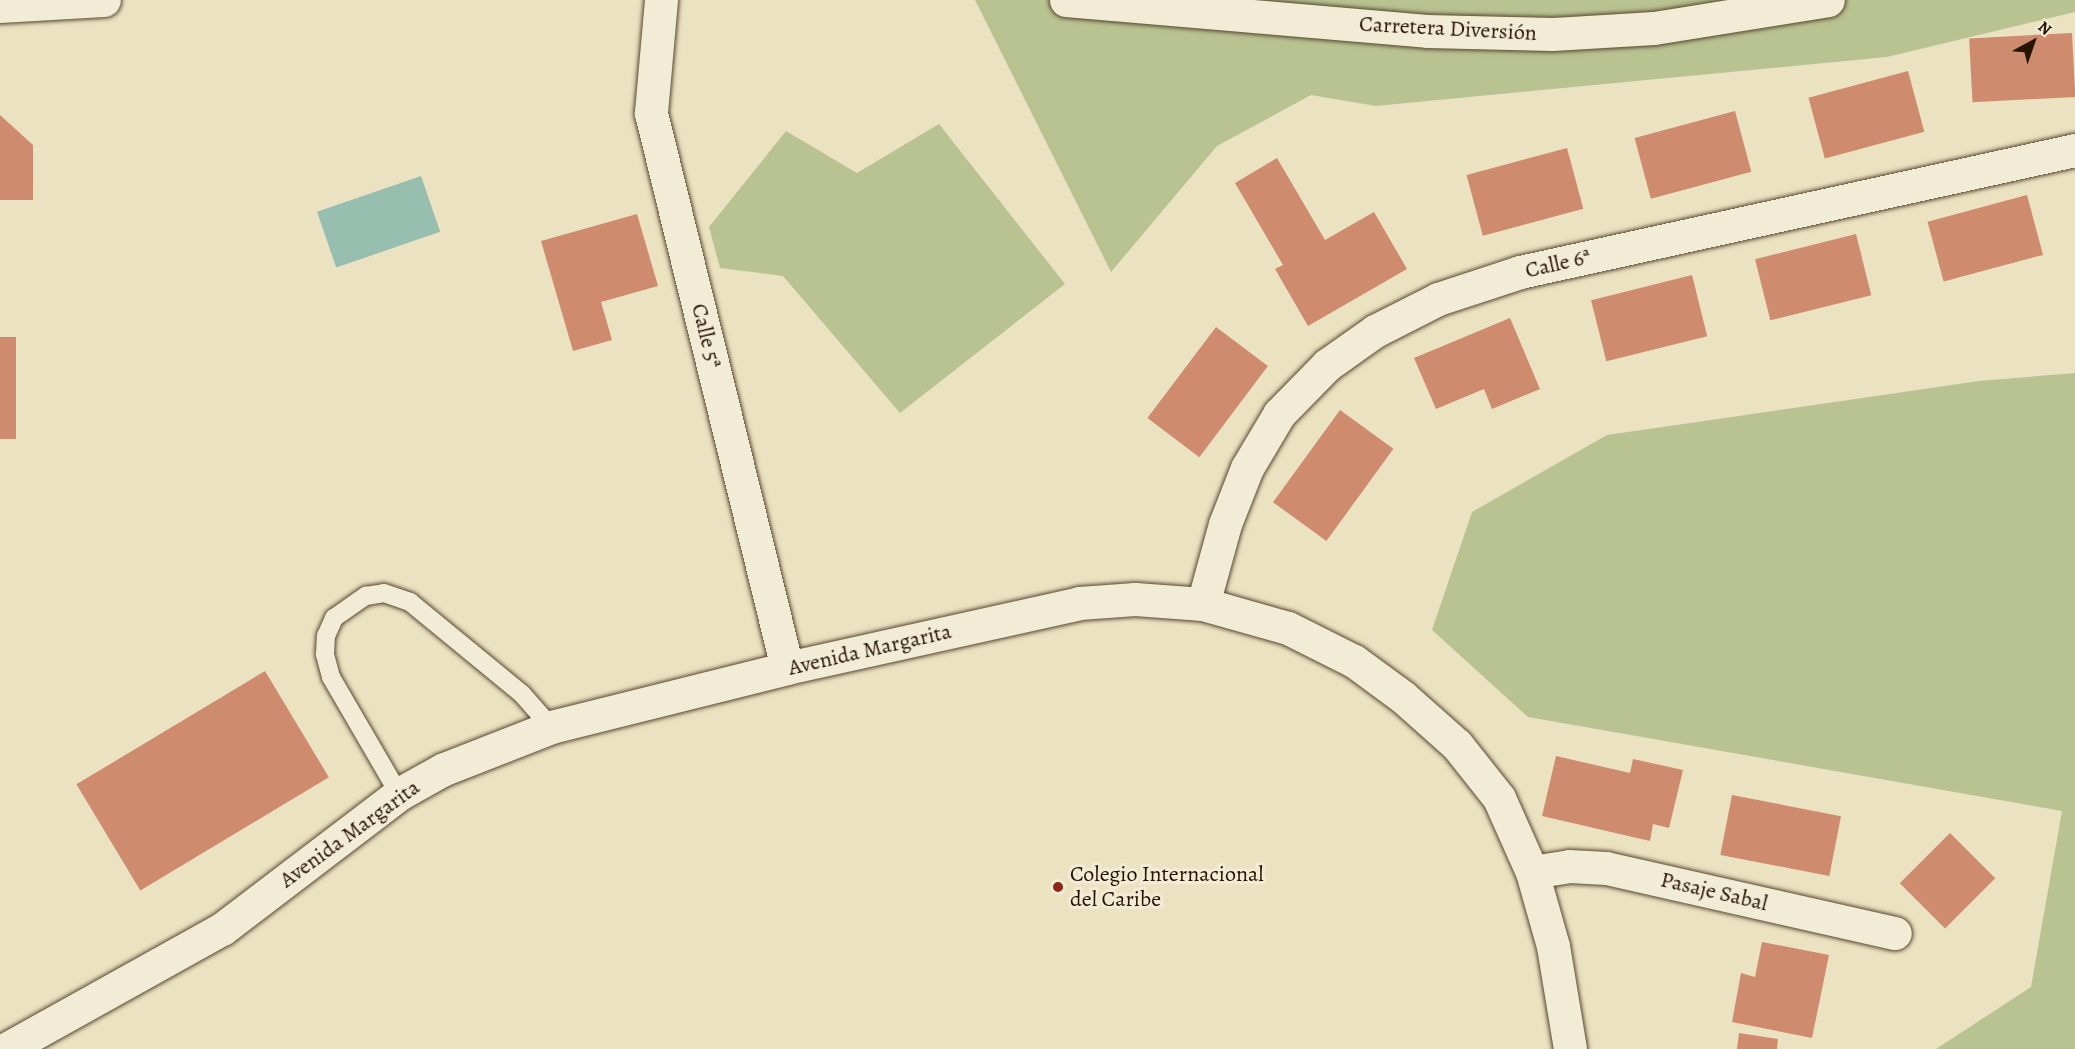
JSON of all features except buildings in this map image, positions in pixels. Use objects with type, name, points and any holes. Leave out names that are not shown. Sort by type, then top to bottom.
[{"type":"street","points":[[0,6],[104,0]]},
{"type":"street","name":"Calle 5ª","points":[[661,0],[651,113],[788,668]]},
{"type":"street","name":"Carretera Diversión","points":[[1066,0],[1499,34],[1654,28],[1828,0]]},
{"type":"street","name":"Calle 6ª","points":[[1203,604],[1225,524],[1247,468],[1279,414],[1327,365],[1375,330],[1438,299],[1520,272],[2075,150]]},
{"type":"street","name":"Avenida Margarita","points":[[6,1049],[222,929],[399,794],[444,769],[551,727],[788,668],[1079,603],[1134,599],[1203,604],[1288,628],[1354,661],[1403,697],[1457,745],[1499,798],[1532,872],[1553,946],[1570,1049]]},
{"type":"street","name":"Pasaje Sabal","points":[[1532,872],[1569,866],[1606,868],[1895,933]]},
{"type":"lane","points":[[399,794],[330,677],[325,654],[326,636],[334,618],[366,596],[384,593],[410,602],[522,694],[551,727]]},
{"type":"green space","points":[[975,0],[2075,0],[2075,12],[1887,57],[1376,106],[1311,95],[1217,146],[1111,272]]},
{"type":"green space","points":[[939,124],[1065,284],[900,413],[783,276],[720,268],[709,227],[786,131],[857,173]]},
{"type":"green space","points":[[2075,373],[2075,1049],[1936,1049],[2031,987],[2062,811],[1528,717],[1432,630],[1472,512],[1607,435],[1979,381]]},
{"type":"shaded area","points":[[421,176],[440,232],[336,268],[317,212]]},
{"type":"place","name":"Colegio Internacional del Caribe","points":[[1058,887]]}]
